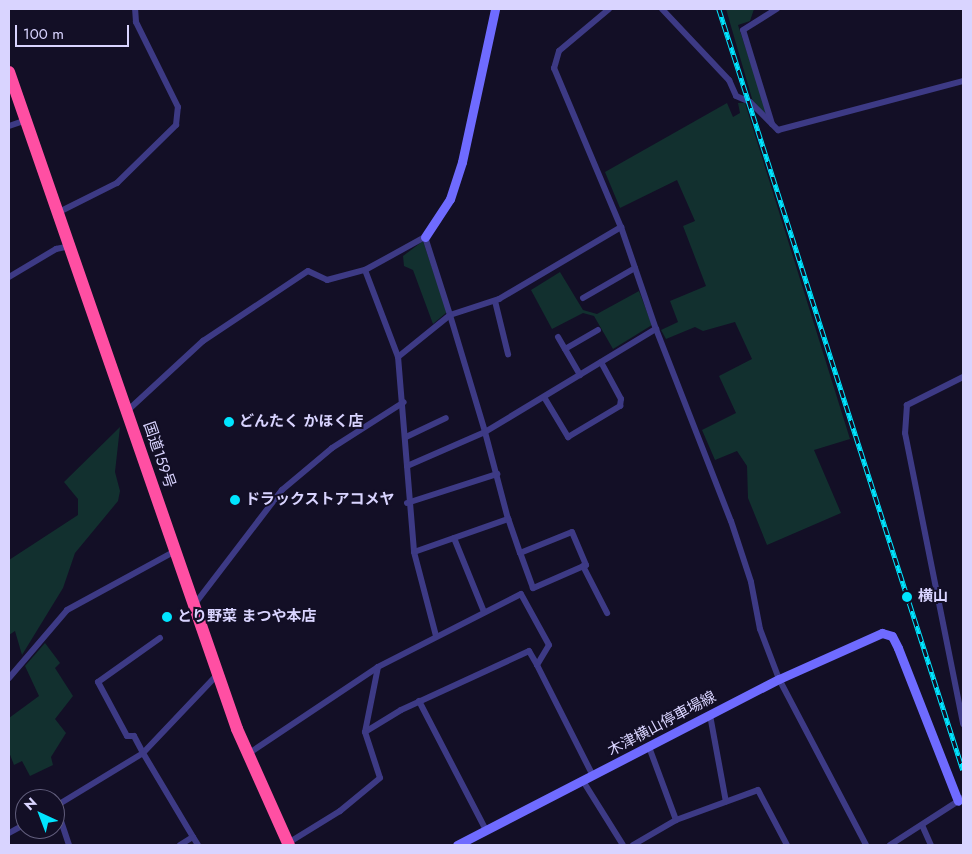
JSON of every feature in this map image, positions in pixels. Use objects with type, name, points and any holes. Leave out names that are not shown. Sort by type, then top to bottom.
[{"type":"highway","name":"国道159号","points":[[9,72],[218,674],[248,754],[288,844]]},
{"type":"main road","points":[[425,236],[450,199],[462,162],[495,9]]},
{"type":"main road","name":"木津横山停車場線","points":[[457,845],[779,679],[882,633],[892,636],[898,648],[961,799]]},
{"type":"street","points":[[59,212],[118,183],[176,125],[178,107],[136,22],[134,9]]},
{"type":"street","points":[[609,9],[559,51],[554,68],[621,227],[656,329],[731,521],[751,582],[760,629],[779,679],[866,845]]},
{"type":"street","points":[[662,9],[729,80],[736,96],[750,102],[773,125],[784,129],[963,81]]},
{"type":"street","points":[[773,125],[742,30],[777,9]]},
{"type":"street","points":[[9,126],[26,120]]},
{"type":"street","points":[[398,357],[450,315],[494,301],[621,227]]},
{"type":"street","points":[[126,412],[203,341],[308,271],[328,280],[365,270],[425,236],[498,474],[508,519],[533,588]]},
{"type":"street","points":[[9,277],[56,249],[70,246]]},
{"type":"street","points":[[583,298],[635,268]]},
{"type":"street","points":[[365,270],[398,357],[404,402],[407,503],[414,552],[436,636]]},
{"type":"street","points":[[494,301],[508,354]]},
{"type":"street","points":[[407,466],[485,432],[656,329]]},
{"type":"street","points":[[565,350],[598,330]]},
{"type":"street","points":[[558,338],[580,375]]},
{"type":"street","points":[[544,397],[568,437],[620,406],[621,399],[601,362]]},
{"type":"street","points":[[963,377],[907,405],[906,433],[963,724]]},
{"type":"street","points":[[194,605],[282,490],[332,448],[404,402]]},
{"type":"street","points":[[406,437],[446,418]]},
{"type":"street","points":[[407,503],[498,474]]},
{"type":"street","points":[[414,552],[508,519]]},
{"type":"street","points":[[520,553],[572,532],[583,566],[607,614]]},
{"type":"street","points":[[454,538],[484,612]]},
{"type":"street","points":[[9,678],[67,610],[175,551]]},
{"type":"street","points":[[248,754],[378,667],[484,612],[583,566]]},
{"type":"street","points":[[521,594],[549,645],[537,665]]},
{"type":"street","points":[[160,638],[98,682],[127,736],[134,736],[198,845]]},
{"type":"street","points":[[365,732],[419,701],[529,651],[594,776]]},
{"type":"street","points":[[288,844],[340,811],[380,778],[365,732],[378,667]]},
{"type":"street","points":[[65,801],[143,753],[218,674]]},
{"type":"street","points":[[419,701],[486,830]]},
{"type":"street","points":[[710,715],[726,802]]},
{"type":"street","points":[[649,746],[676,820]]},
{"type":"street","points":[[583,781],[623,845]]},
{"type":"street","points":[[633,845],[676,820],[758,790],[787,845]]},
{"type":"street","points":[[890,845],[961,799]]},
{"type":"street","points":[[922,825],[931,845]]},
{"type":"street","points":[[65,833],[69,845]]},
{"type":"street","points":[[180,845],[193,837]]},
{"type":"green space","points":[[726,9],[754,9],[750,21],[738,25],[768,116],[753,102]]},
{"type":"green space","points":[[727,103],[733,117],[740,113],[738,103],[745,103],[850,439],[814,450],[841,513],[767,545],[748,498],[747,466],[737,451],[715,460],[702,430],[736,413],[719,376],[752,359],[735,322],[703,331],[695,327],[666,339],[661,330],[678,322],[670,301],[706,286],[683,226],[695,221],[677,180],[620,208],[605,172]]},
{"type":"green space","points":[[423,241],[447,312],[433,324],[413,270],[404,266],[403,256]]},
{"type":"green space","points":[[560,272],[583,310],[597,314],[639,291],[652,325],[613,349],[594,316],[583,313],[552,329],[531,290]]},
{"type":"green space","points":[[120,427],[115,472],[120,491],[118,501],[75,553],[63,588],[22,655],[15,631],[9,635],[9,560],[78,515],[78,499],[64,482]]},
{"type":"green space","points":[[45,643],[60,663],[55,668],[73,696],[55,719],[66,733],[51,757],[53,765],[30,776],[22,761],[14,765],[9,752],[9,718],[39,696],[25,666]]},
{"type":"railway","points":[[719,9],[963,770]]},
{"type":"place","name":"どんたく かほく店","points":[[229,422]]},
{"type":"place","name":"ドラックストアコメヤ","points":[[235,500]]},
{"type":"place","name":"横山","points":[[907,597]]},
{"type":"place","name":"とり野菜 まつや本店","points":[[167,617]]}]
